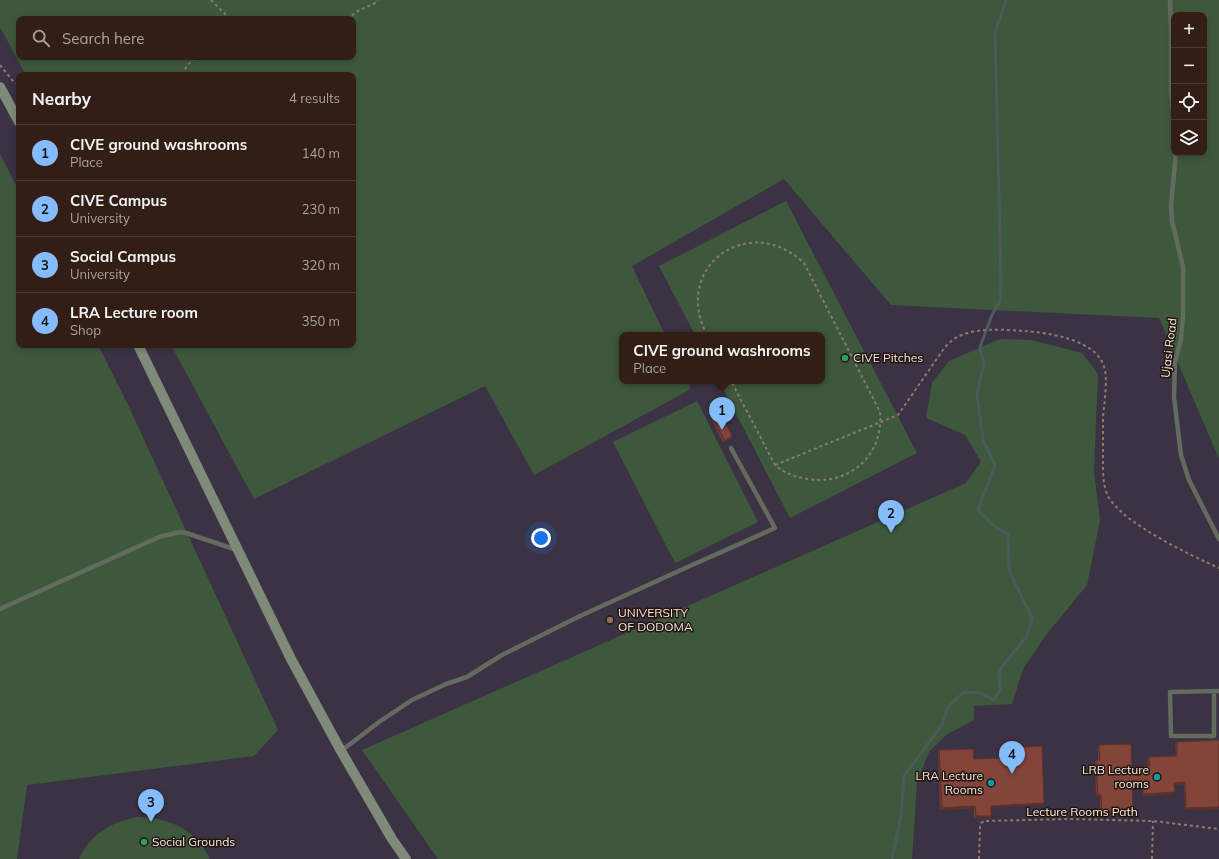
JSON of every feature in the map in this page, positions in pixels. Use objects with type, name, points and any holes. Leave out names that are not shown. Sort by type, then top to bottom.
[{"type":"street","points":[[0,87],[16,116]]},
{"type":"street","points":[[139,348],[291,659],[341,751],[392,839],[406,859]]},
{"type":"lane","points":[[1170,0],[1172,34],[1171,84]]},
{"type":"lane","name":"Ujasi Road","points":[[1176,156],[1171,204],[1173,228],[1183,267],[1183,316],[1181,339],[1175,362],[1174,397],[1181,455],[1189,480],[1219,539]]},
{"type":"lane","points":[[341,751],[412,700],[446,684],[467,677],[502,655],[580,616],[775,528],[731,448]]},
{"type":"lane","points":[[0,610],[159,537],[180,532],[186,533],[238,551]]},
{"type":"lane","points":[[1214,695],[1214,736],[1171,736],[1170,692],[1219,691]]},
{"type":"path","points":[[211,0],[227,16]]},
{"type":"path","points":[[351,16],[378,0]]},
{"type":"path","points":[[184,72],[186,67],[192,60]]},
{"type":"path","points":[[0,65],[16,83]]},
{"type":"path","points":[[705,332],[701,324],[699,315],[699,290],[704,274],[721,253],[746,243],[754,242],[777,246],[793,253],[804,263],[880,412],[881,427],[876,442],[868,457],[856,469],[840,477],[824,480],[808,479],[792,475],[779,469],[775,465],[733,384]]},
{"type":"path","points":[[775,465],[898,415],[941,352],[954,339],[972,332],[997,329],[1038,332],[1061,336],[1092,350],[1100,357],[1104,365],[1103,466],[1105,485],[1109,497],[1116,506],[1133,521],[1184,552],[1219,568]]},
{"type":"path","name":"Lecture Rooms Path","points":[[979,859],[980,827],[981,823],[984,822],[1070,819],[1153,821],[1219,829]]},
{"type":"path","points":[[1152,859],[1153,821]]},
{"type":"shaded area","name":"UNIVERSITY OF DODOMA","points":[[0,0],[1219,0],[1219,859],[0,859]]},
{"type":"green space","points":[[0,0],[1219,0],[1219,459],[1159,318],[891,305],[784,179],[632,266],[664,332],[619,332],[619,384],[688,384],[691,389],[534,475],[485,386],[254,499],[173,348],[356,348],[356,72],[24,72],[18,60],[356,60],[356,16],[16,16],[16,57],[0,27]]},
{"type":"green space","points":[[0,154],[16,185],[16,348],[100,348],[129,407],[278,730],[254,756],[27,785],[17,859],[0,859]]},
{"type":"green space","name":"CIVE Pitches","points":[[786,201],[917,453],[790,518],[721,384],[825,384],[825,332],[693,332],[659,266]]},
{"type":"green space","points":[[1000,339],[1031,340],[1082,353],[1098,374],[1094,471],[1100,520],[1087,585],[1046,635],[1023,669],[1012,704],[974,706],[974,720],[946,735],[929,752],[917,782],[912,859],[438,859],[362,750],[966,483],[981,462],[965,435],[926,418],[932,383],[949,361]]},
{"type":"green space","points":[[697,401],[758,522],[675,563],[613,442]]},
{"type":"green space","name":"Social Grounds","points":[[136,817],[159,819],[180,827],[197,840],[210,859],[79,859],[83,851],[95,836],[118,822]]},
{"type":"building","points":[[721,414],[732,436],[725,441],[713,419]]},
{"type":"building","name":"LRB Lecture rooms","points":[[1219,740],[1219,807],[1186,808],[1185,782],[1174,783],[1175,792],[1144,794],[1144,782],[1132,783],[1133,810],[1102,812],[1101,795],[1098,795],[1096,760],[1100,760],[1099,745],[1131,744],[1132,767],[1150,766],[1149,757],[1177,756],[1177,742]]},
{"type":"building","name":"LRA Lecture Rooms","points":[[1042,746],[1044,803],[991,806],[991,816],[976,816],[975,806],[942,808],[939,750],[973,749],[974,759],[1000,758],[1000,748]]},
{"type":"waterway","points":[[892,859],[901,816],[904,776],[942,725],[948,707],[964,692],[979,693],[994,700],[1000,690],[999,674],[1002,667],[1027,636],[1032,618],[1009,570],[1008,534],[994,526],[978,510],[995,465],[983,440],[977,394],[984,364],[980,347],[992,315],[1000,301],[1001,282],[995,32],[1006,0]]},
{"type":"place","name":"CIVE Pitches","points":[[845,358]]},
{"type":"place","name":"CIVE ground washrooms","points":[[722,430]]},
{"type":"place","name":"CIVE Campus","points":[[891,533]]},
{"type":"place","name":"UNIVERSITY OF DODOMA","points":[[610,620]]},
{"type":"place","name":"LRA Lecture room","points":[[1012,774]]},
{"type":"place","name":"LRB Lecture rooms","points":[[1157,777]]},
{"type":"place","name":"LRA Lecture Rooms","points":[[991,783]]},
{"type":"place","name":"Social Campus","points":[[151,822]]},
{"type":"place","name":"Social Grounds","points":[[144,842]]}]
